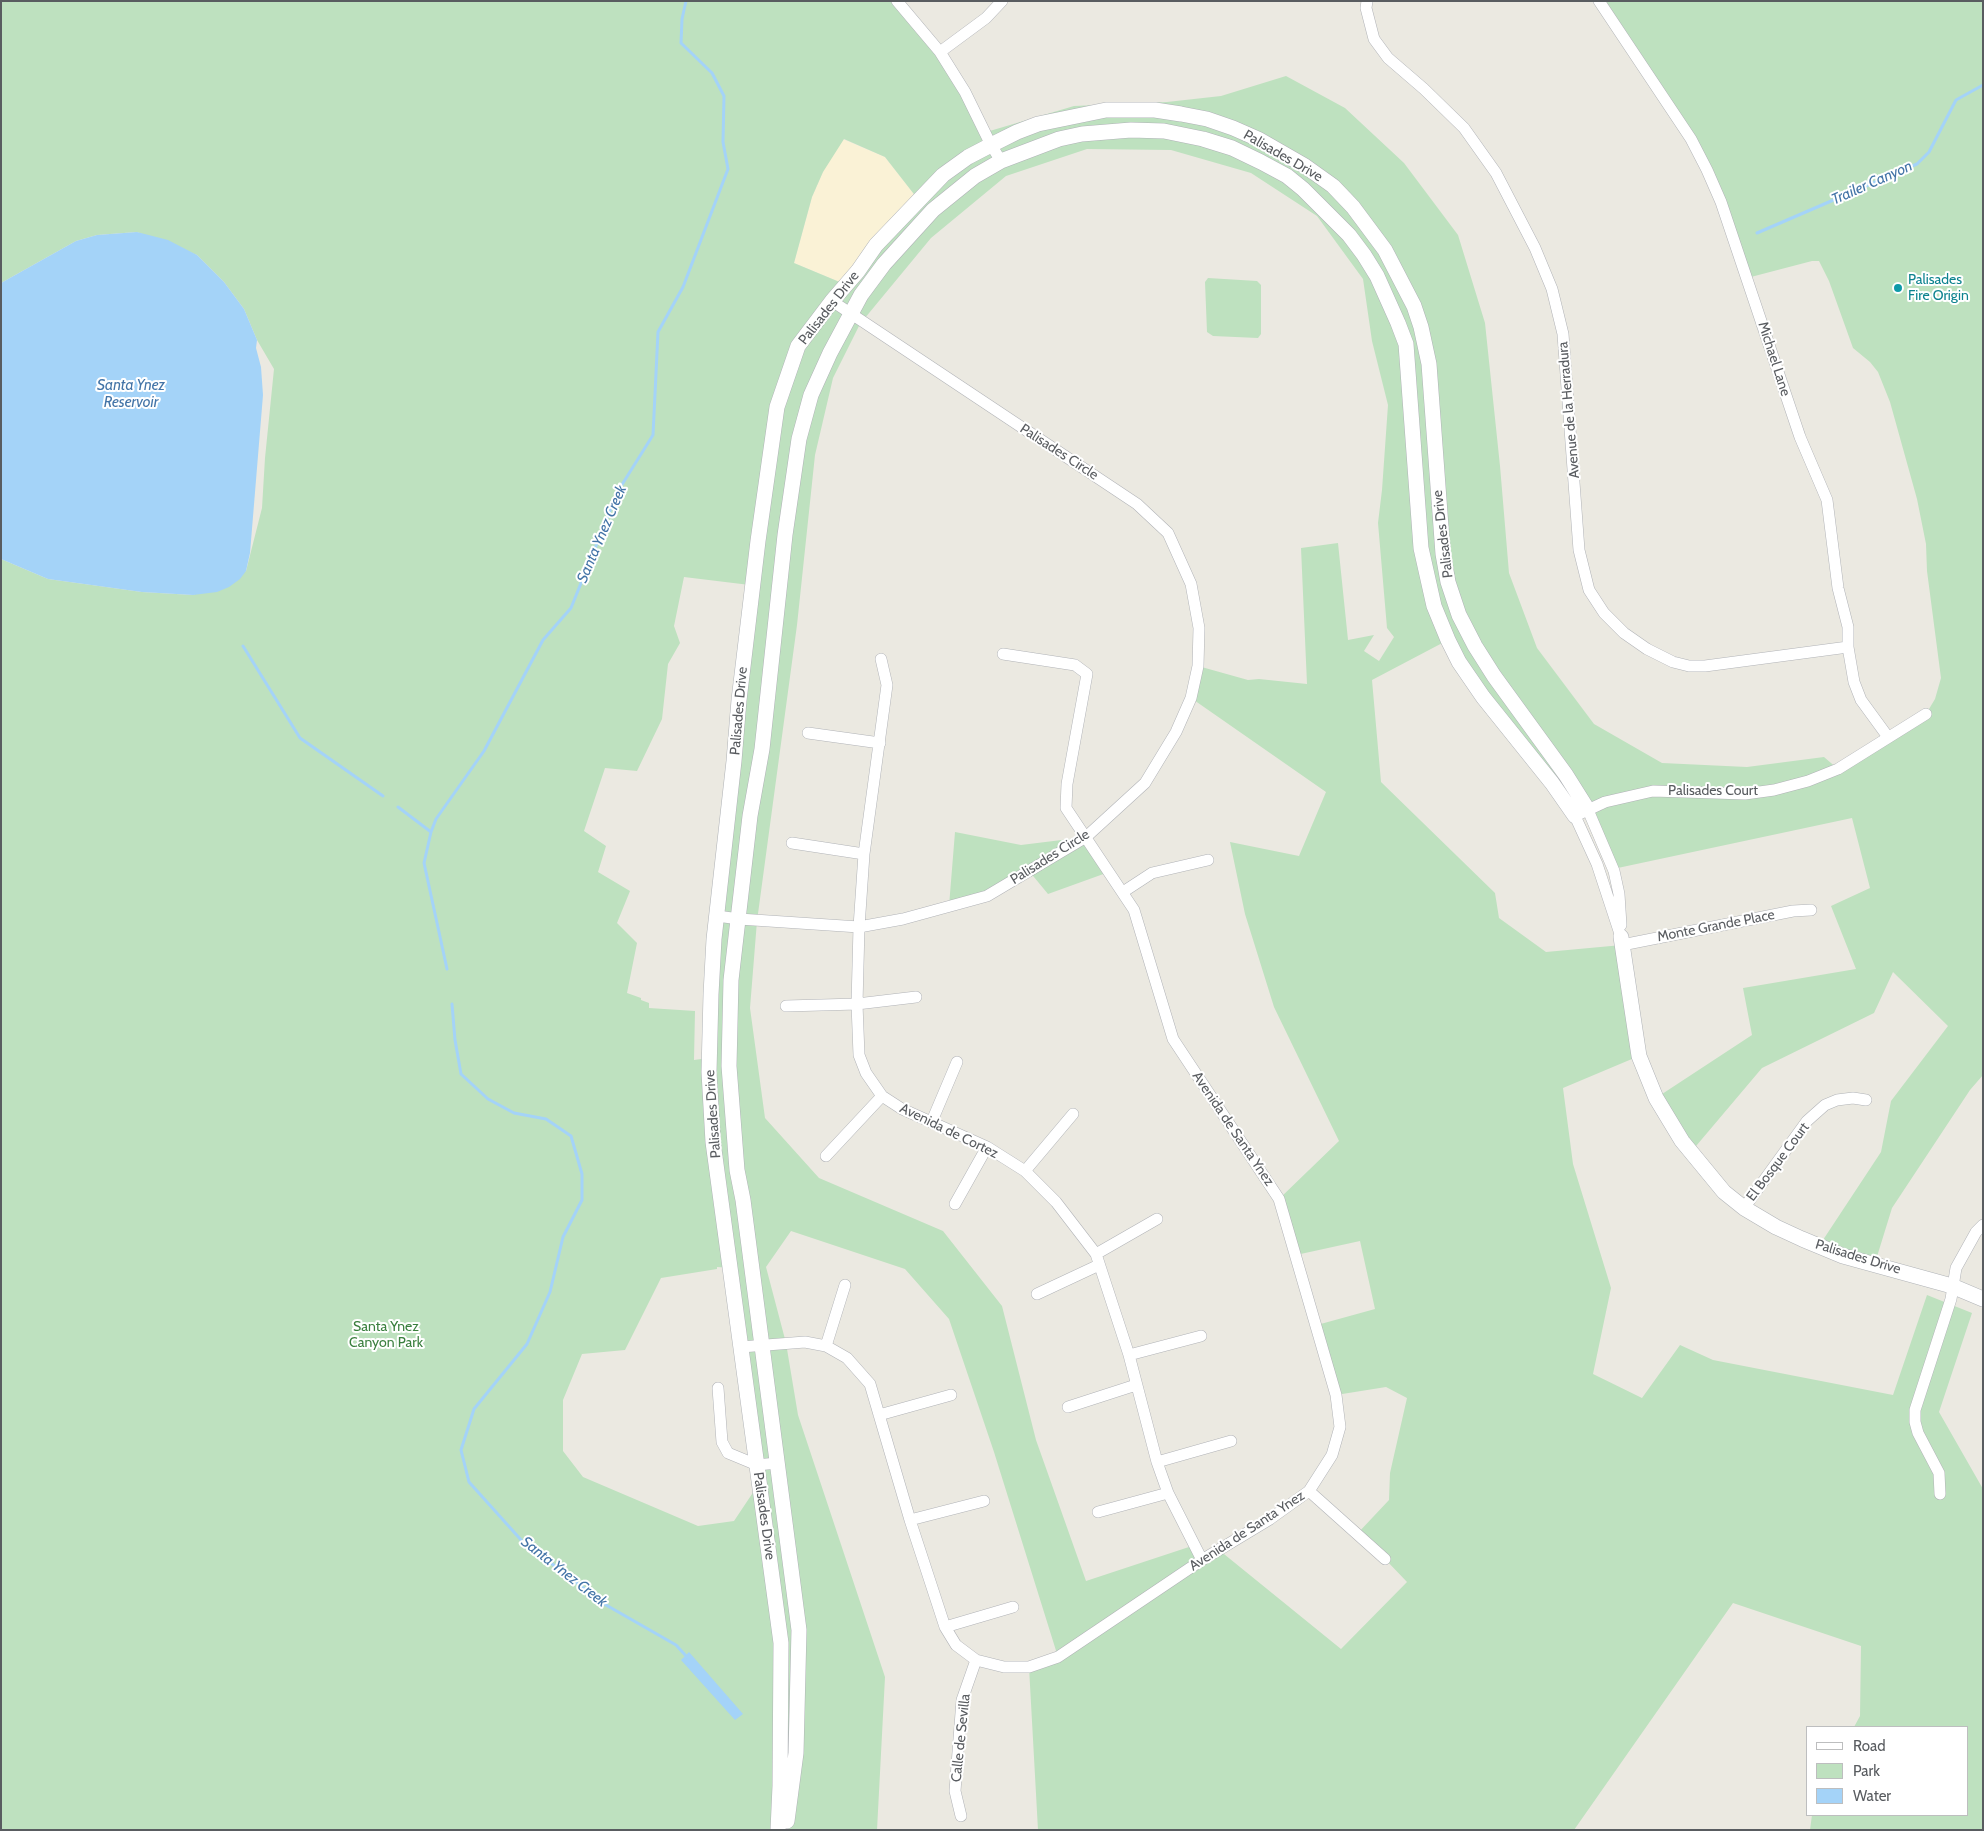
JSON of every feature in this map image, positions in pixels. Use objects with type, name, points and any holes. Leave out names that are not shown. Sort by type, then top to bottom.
[{"type":"street","points":[[896,1],[940,52],[965,92],[1001,161]]},
{"type":"street","points":[[940,52],[986,18],[1002,1]]},
{"type":"street","name":"Avenue de la Herradura","points":[[1367,1],[1366,8],[1374,39],[1388,58],[1424,89],[1464,128],[1496,173],[1535,248],[1552,289],[1563,334],[1579,550],[1589,590],[1604,613],[1624,633],[1647,650],[1673,662],[1689,666],[1705,666],[1848,647]]},
{"type":"street","name":"Michael Lane","points":[[1599,1],[1691,139],[1721,202],[1800,437],[1827,500],[1838,588],[1848,627],[1848,647],[1854,682],[1861,700],[1888,737]]},
{"type":"street","name":"Palisades Drive","points":[[778,1830],[781,1643],[713,1142],[709,1067],[714,939],[738,700],[777,407],[798,346],[876,244],[943,175],[968,157],[1017,132],[1038,124],[1083,113],[1106,110],[1130,109],[1181,114],[1207,119],[1258,139],[1305,166],[1332,186],[1353,207],[1385,250],[1414,306],[1421,326],[1429,364],[1443,554],[1448,582],[1459,615],[1475,646],[1494,676],[1566,776],[1582,813]]},
{"type":"street","name":"Palisades Drive","points":[[786,1830],[796,1753],[799,1630],[737,1170],[729,1066],[731,980],[750,816],[763,740],[785,534],[799,439],[811,395],[822,368],[861,296],[884,264],[934,210],[975,176],[1001,161],[1059,139],[1105,132],[1131,130],[1164,131],[1203,139],[1232,148],[1287,176],[1303,189],[1348,235],[1377,276],[1406,344],[1421,548],[1434,606],[1460,662],[1483,697],[1552,783],[1598,829],[1614,871],[1620,894],[1622,941],[1638,1056],[1656,1098],[1682,1141],[1701,1166],[1724,1192],[1744,1208],[1776,1227],[1843,1256],[1952,1286],[1983,1299]]},
{"type":"street","name":"Palisades Circle","points":[[717,916],[739,920],[859,927],[903,919],[987,896],[1086,837],[1145,783],[1176,732],[1192,698],[1198,666],[1199,628],[1191,584],[1168,533],[1137,504],[850,315],[832,301]]},
{"type":"street","name":"Avenida de Santa Ynez","points":[[742,1347],[804,1342],[826,1346],[847,1358],[870,1384],[910,1520],[945,1627],[956,1645],[976,1660],[1004,1667],[1029,1667],[1058,1657],[1202,1560],[1270,1519],[1309,1491],[1332,1455],[1340,1427],[1336,1395],[1279,1199],[1173,1038],[1134,910],[1066,808],[1068,784],[1087,674],[1075,666],[1003,654]]},
{"type":"street","name":"Avenida de Cortez","points":[[881,659],[887,685],[864,854],[859,927],[857,1004],[859,1054],[866,1073],[882,1096],[902,1109],[987,1147],[1025,1171],[1056,1202],[1097,1259],[1129,1355],[1157,1462],[1168,1493],[1202,1560]]},
{"type":"street","name":"Palisades Court","points":[[1582,813],[1605,802],[1653,791],[1745,794],[1774,790],[1808,781],[1838,769],[1926,714]]},
{"type":"street","points":[[808,733],[880,743]]},
{"type":"street","points":[[792,843],[864,854]]},
{"type":"street","points":[[1123,892],[1152,873],[1208,860]]},
{"type":"street","name":"Monte Grande Place","points":[[1622,941],[1793,911],[1811,910]]},
{"type":"street","points":[[786,1006],[857,1004],[916,997]]},
{"type":"street","points":[[932,1121],[957,1062]]},
{"type":"street","points":[[709,1067],[729,1066]]},
{"type":"street","points":[[826,1156],[882,1096]]},
{"type":"street","name":"El Bosque Court","points":[[1744,1208],[1807,1121],[1825,1105],[1837,1100],[1853,1098],[1866,1100]]},
{"type":"street","points":[[1025,1171],[1073,1114]]},
{"type":"street","points":[[955,1204],[987,1147]]},
{"type":"street","points":[[1037,1294],[1097,1259],[1157,1219]]},
{"type":"street","points":[[1940,1494],[1940,1473],[1918,1432],[1915,1422],[1915,1410],[1951,1300],[1956,1268],[1976,1232],[1983,1225]]},
{"type":"street","points":[[826,1346],[845,1285]]},
{"type":"street","points":[[1129,1355],[1201,1336]]},
{"type":"street","points":[[1068,1407],[1136,1385]]},
{"type":"street","points":[[718,1388],[722,1442],[728,1453],[757,1465],[777,1463]]},
{"type":"street","points":[[879,1415],[951,1395]]},
{"type":"street","points":[[1157,1462],[1231,1441]]},
{"type":"street","points":[[1309,1491],[1385,1559]]},
{"type":"street","points":[[1098,1512],[1168,1493]]},
{"type":"street","points":[[910,1520],[984,1501]]},
{"type":"street","points":[[945,1627],[1013,1607]]},
{"type":"street","name":"Calle de Sevilla","points":[[960,1816],[955,1790],[962,1700],[976,1660]]},
{"type":"shaded area","points":[[838,137],[885,157],[917,198],[842,283],[794,263],[812,197]]},
{"type":"green space","name":"Santa Ynez Canyon Park","points":[[1,1],[891,1],[937,54],[983,133],[1074,106],[1167,102],[1221,96],[1286,76],[1345,108],[1404,163],[1458,235],[1485,323],[1509,573],[1537,648],[1594,724],[1662,763],[1747,767],[1824,757],[1838,769],[1926,714],[1935,699],[1941,678],[1927,571],[1926,544],[1917,499],[1890,402],[1878,372],[1870,362],[1853,348],[1829,281],[1819,261],[1812,261],[1747,278],[1707,170],[1599,1],[1983,1],[1983,1075],[1970,1090],[1892,1208],[1875,1263],[1819,1246],[1881,1152],[1891,1101],[1948,1026],[1893,972],[1874,1013],[1762,1068],[1691,1152],[1656,1098],[1752,1035],[1743,988],[1856,969],[1831,906],[1870,888],[1852,818],[1613,869],[1589,812],[1575,816],[1448,640],[1372,680],[1381,782],[1495,893],[1499,918],[1546,952],[1622,945],[1639,1056],[1563,1088],[1573,1164],[1611,1288],[1593,1374],[1642,1398],[1680,1345],[1713,1360],[1893,1395],[1927,1295],[1972,1313],[1939,1412],[1983,1489],[1983,1830],[1810,1830],[1812,1816],[1969,1816],[1969,1726],[1855,1726],[1860,1716],[1861,1646],[1733,1603],[1574,1830],[1038,1830],[1029,1667],[1058,1657],[994,1452],[949,1319],[905,1269],[791,1231],[766,1267],[786,1343],[798,1415],[885,1677],[877,1830],[1,1830],[1,559],[48,579],[142,592],[193,595],[246,571],[262,508],[274,369],[257,340],[244,309],[224,282],[197,255],[137,232],[97,235],[76,241],[1,283]],"holes":[[[844,139],[885,157],[917,198],[842,283],[794,263],[812,197],[823,172]],[[1087,149],[1171,150],[1251,173],[1317,216],[1363,279],[1372,341],[1388,405],[1378,523],[1387,628],[1394,637],[1379,661],[1364,651],[1374,635],[1348,640],[1338,543],[1301,548],[1307,684],[1259,679],[1248,680],[1198,666],[1191,698],[1326,792],[1299,856],[1230,842],[1245,914],[1274,1007],[1339,1141],[1279,1199],[1296,1255],[1360,1241],[1375,1309],[1317,1325],[1336,1395],[1386,1387],[1407,1398],[1390,1473],[1389,1500],[1357,1534],[1407,1582],[1341,1649],[1219,1550],[1202,1559],[1195,1545],[1086,1581],[1036,1440],[1002,1306],[943,1231],[819,1178],[765,1118],[750,1008],[757,921],[797,625],[815,455],[833,378],[860,324],[931,238],[1006,176]],[[684,577],[758,586],[709,1058],[694,1060],[695,1011],[649,1008],[649,1003],[627,993],[637,943],[617,923],[630,891],[598,872],[606,846],[584,831],[605,768],[637,771],[662,719],[668,664],[680,643],[674,626]],[[717,1267],[731,1268],[760,1482],[734,1521],[698,1526],[583,1477],[563,1451],[563,1400],[582,1354],[625,1350],[661,1278],[717,1269]]]},
{"type":"green space","points":[[1208,278],[1257,281],[1261,285],[1261,334],[1258,338],[1213,336],[1207,332],[1205,282]]},
{"type":"green space","points":[[955,832],[1021,845],[1086,837],[1109,872],[1048,894],[1029,871],[987,896],[949,906]]},
{"type":"water","name":"Santa Ynez Reservoir","points":[[137,232],[168,240],[197,255],[224,282],[244,309],[257,340],[256,348],[261,367],[263,395],[250,553],[246,571],[240,579],[229,587],[217,592],[193,595],[142,592],[48,579],[1,559],[1,283],[76,241],[97,235]]},
{"type":"water","points":[[689,1652],[743,1714],[735,1720],[681,1660]]},
{"type":"waterway","name":"Santa Ynez Creek","points":[[447,969],[424,863],[431,832],[436,819],[484,751],[543,640],[571,608],[618,491],[653,435],[658,332],[683,287],[728,169],[723,142],[724,96],[712,73],[681,43],[682,19],[686,1]]},
{"type":"waterway","name":"Trailer Canyon","points":[[1757,233],[1917,164],[1929,152],[1956,100],[1983,85]]},
{"type":"waterway","points":[[243,646],[300,738],[383,796]]},
{"type":"waterway","points":[[398,807],[431,832]]},
{"type":"waterway","name":"Santa Ynez Creek","points":[[452,1004],[455,1040],[461,1074],[488,1099],[514,1113],[546,1119],[571,1136],[582,1174],[582,1200],[563,1237],[550,1292],[527,1344],[474,1409],[461,1450],[469,1482],[522,1541],[606,1605],[676,1645],[687,1657]]},
{"type":"place","name":"Palisades Fire Origin","points":[[1898,288]]}]
